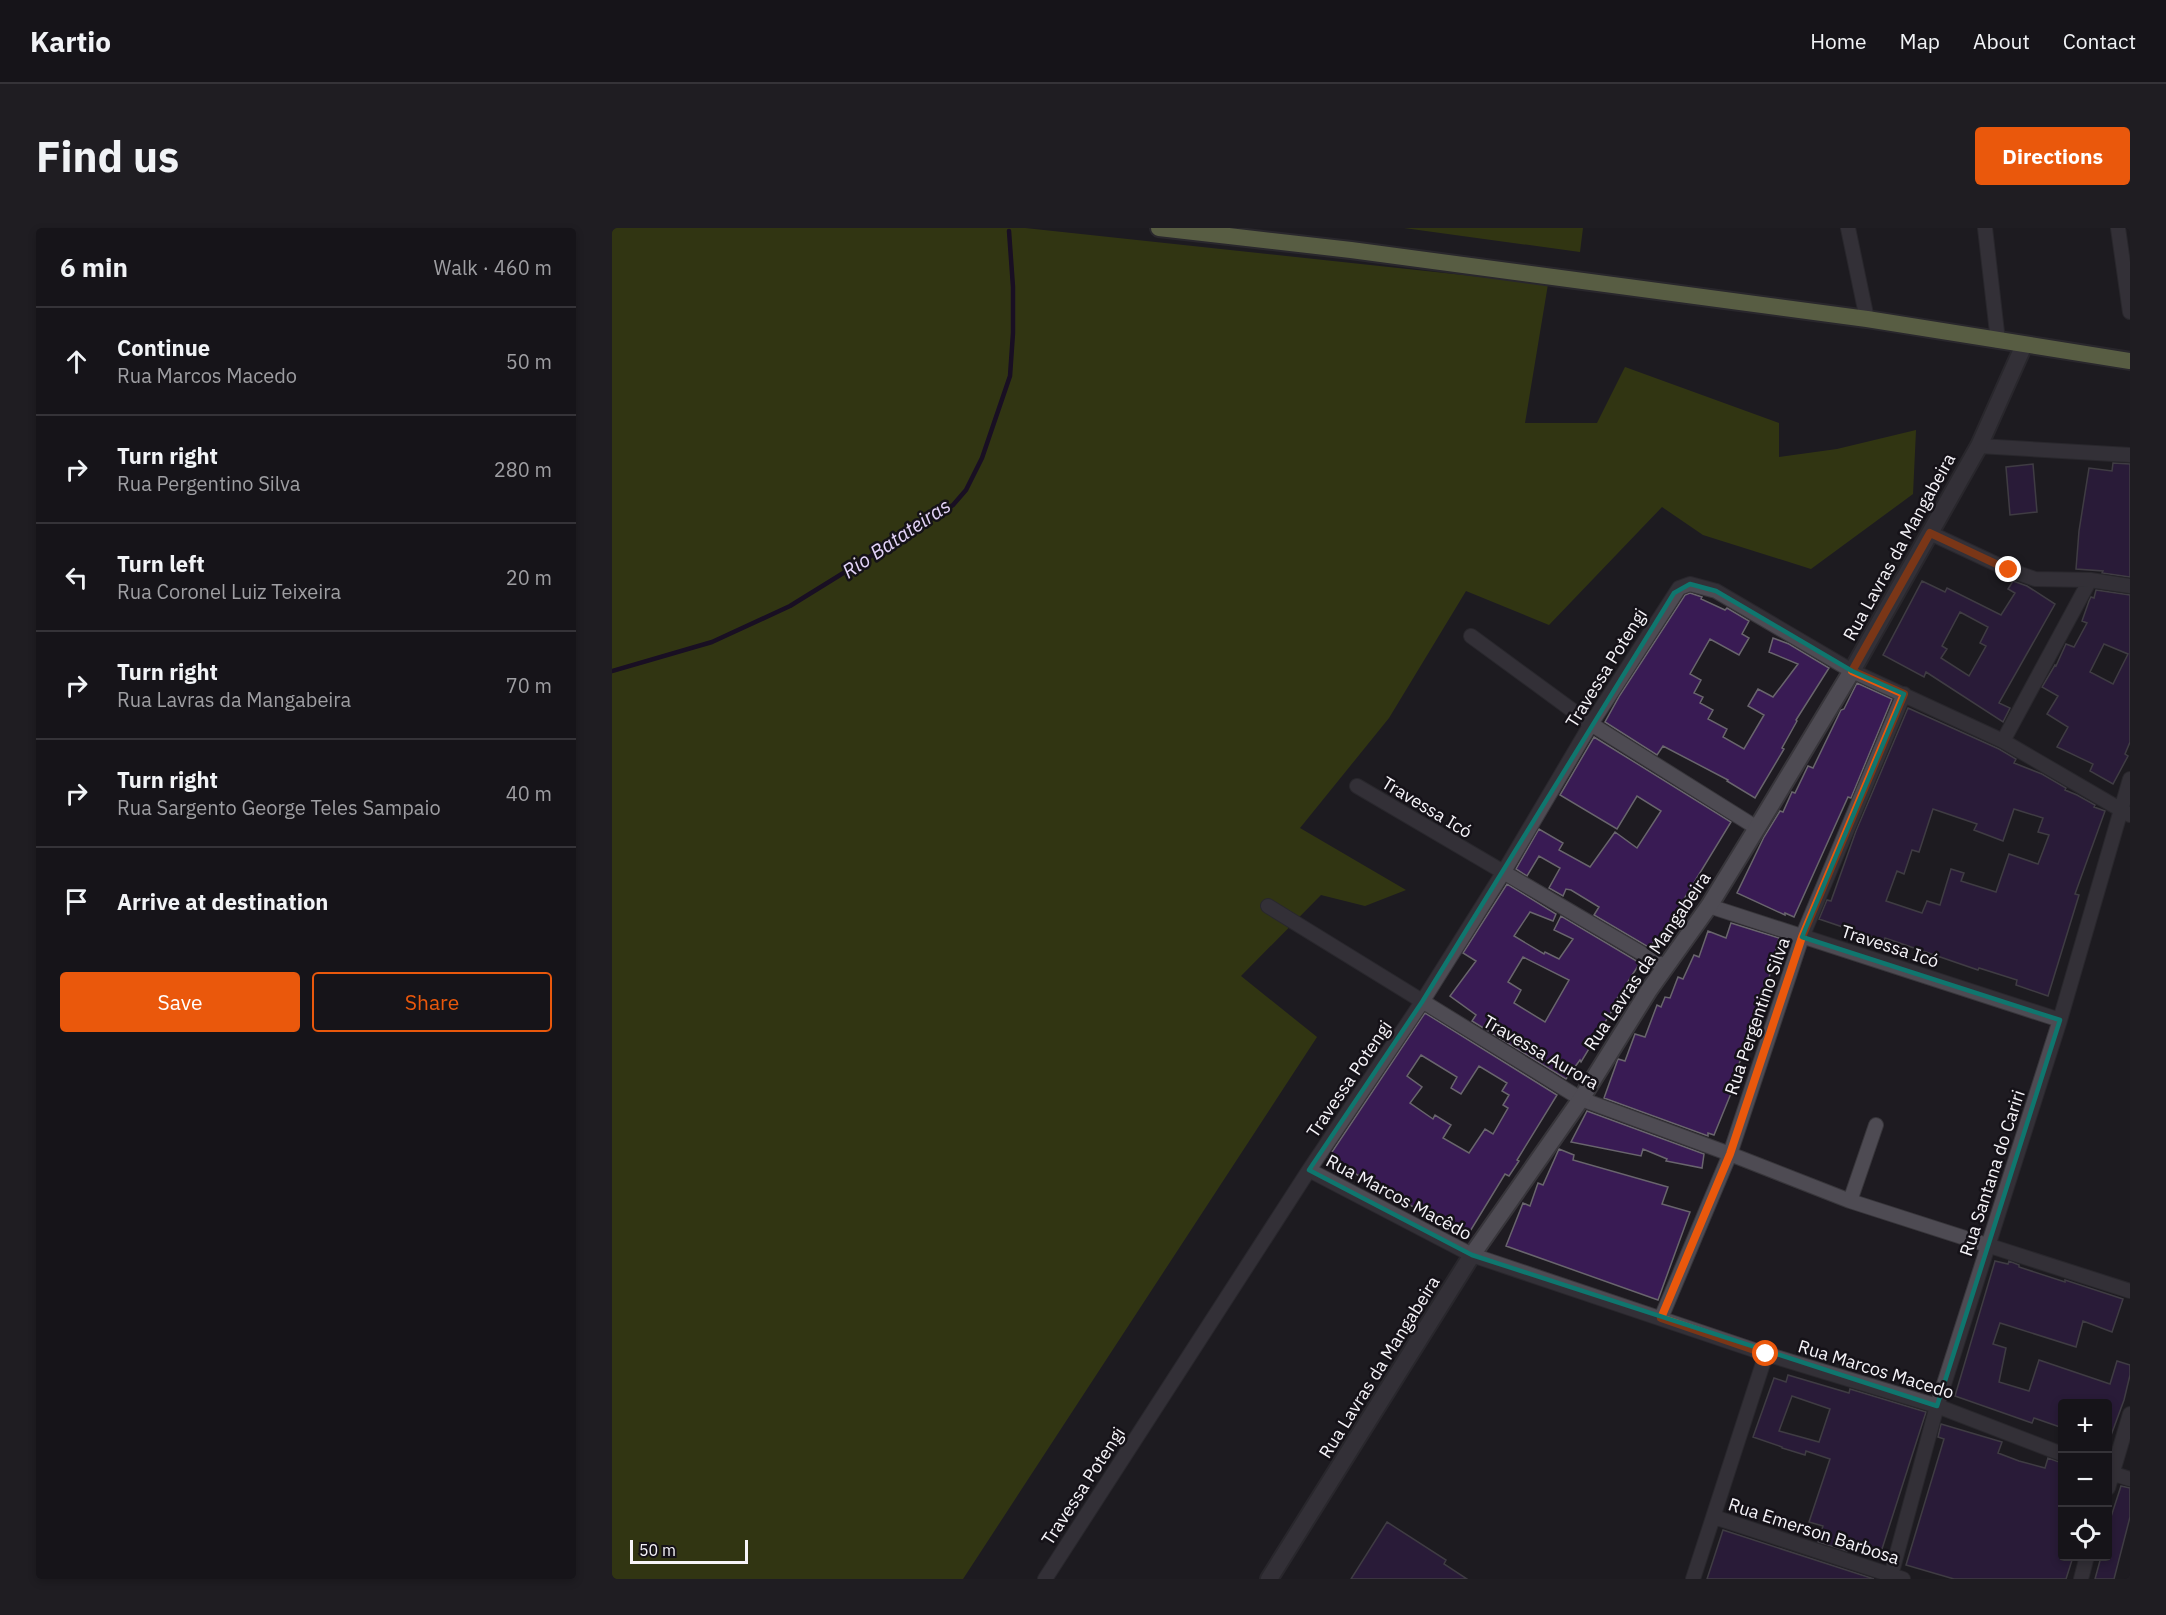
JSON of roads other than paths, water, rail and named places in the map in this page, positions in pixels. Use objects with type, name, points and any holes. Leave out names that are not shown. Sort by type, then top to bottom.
[{"type":"highway","points":[[1159,228],[1351,250],[1867,319],[2130,361]]},
{"type":"street","points":[[1848,228],[1867,319]]},
{"type":"street","points":[[1985,228],[1998,341]]},
{"type":"street","points":[[2118,228],[2130,312]]},
{"type":"street","name":"Rua Lavras da Mangabeira","points":[[1269,1579],[1472,1255],[1581,1099],[1665,967],[1709,906],[1757,828],[1852,671],[1930,533],[1978,446],[2024,345]]},
{"type":"street","points":[[1978,446],[2130,455]]},
{"type":"street","points":[[1930,533],[2009,570],[2035,579],[2090,580],[2130,586]]},
{"type":"street","points":[[2003,741],[2090,580]]},
{"type":"street","name":"Travessa Potengi","points":[[1045,1579],[1309,1170],[1422,1002],[1503,873],[1591,724],[1674,593],[1679,588],[1690,584],[1716,591],[1852,671]]},
{"type":"street","points":[[1471,636],[1591,724],[1757,828]]},
{"type":"street","points":[[1852,671],[2003,741],[2125,813]]},
{"type":"street","name":"Rua Pergentino Silva","points":[[1661,1318],[1730,1154],[1802,937],[1904,694]]},
{"type":"street","name":"Rua Santana do Cariri","points":[[1894,1578],[1937,1406],[2125,813],[2130,779]]},
{"type":"street","name":"Travessa Icó","points":[[1356,786],[1665,967]]},
{"type":"street","name":"Travessa Aurora","points":[[1269,906],[1581,1099],[1850,1201],[2130,1291]]},
{"type":"street","name":"Travessa Icó","points":[[1709,906],[2060,1020]]},
{"type":"street","points":[[1850,1201],[1876,1125]]},
{"type":"street","name":"Rua Marcos Macêdo","points":[[1309,1170],[1472,1255]]},
{"type":"street","name":"Rua Marcos Macedo","points":[[1472,1255],[1766,1354],[1937,1406],[2059,1453]]},
{"type":"street","points":[[1693,1579],[1766,1354]]},
{"type":"street","points":[[2112,1467],[2130,1414]]},
{"type":"street","points":[[2112,1474],[2130,1479]]},
{"type":"street","name":"Rua Emerson Barbosa","points":[[1714,1517],[1894,1578]]},
{"type":"street","points":[[2080,1579],[2086,1561]]},
{"type":"waterway","name":"Rio Batateiras","points":[[612,671],[712,642],[790,606],[953,505],[966,490],[982,458],[1010,376],[1013,287],[1009,231]]}]
